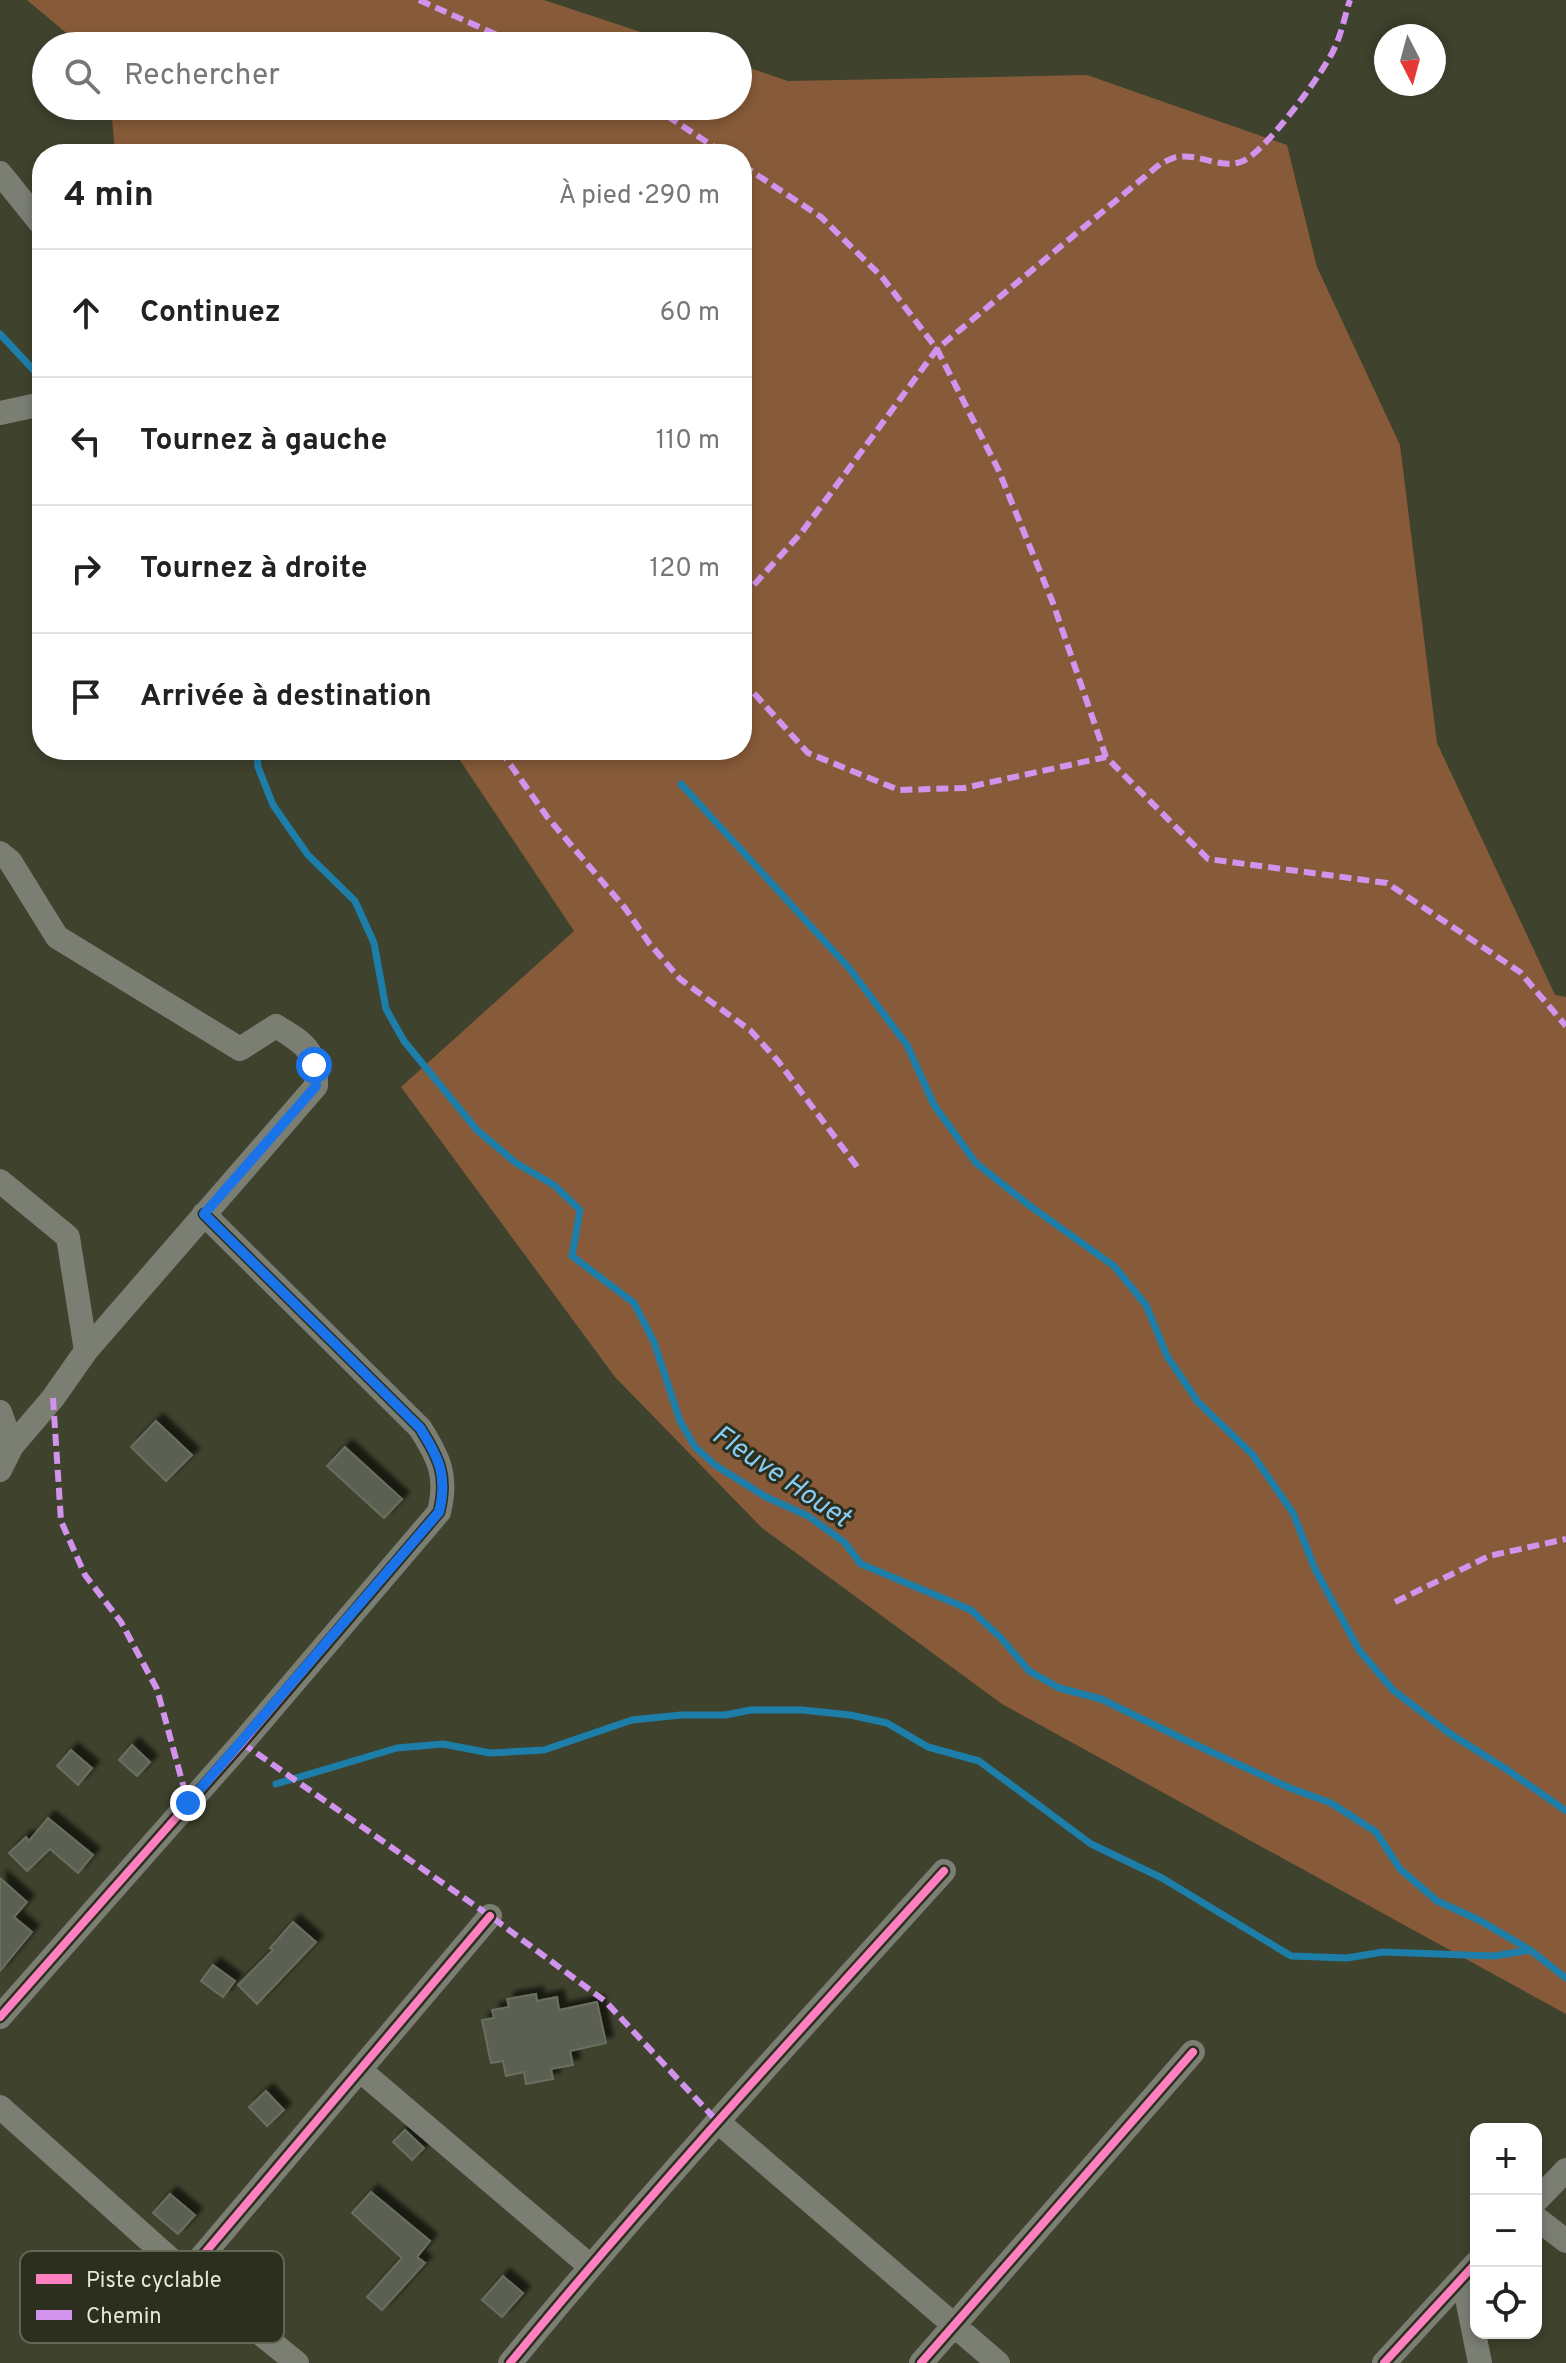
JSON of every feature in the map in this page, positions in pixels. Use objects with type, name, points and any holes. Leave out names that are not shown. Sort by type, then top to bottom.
[{"type":"street","points":[[0,173],[32,213]]},
{"type":"street","points":[[0,413],[32,407]]},
{"type":"street","points":[[0,853],[10,861],[57,937],[240,1049],[276,1026],[305,1044],[314,1065],[316,1086],[86,1351],[53,1398],[12,1446],[0,1470]]},
{"type":"street","points":[[0,1181],[68,1237],[86,1351]]},
{"type":"street","points":[[0,2017],[242,1743],[439,1512],[444,1490],[439,1457],[420,1428],[204,1214]]},
{"type":"street","points":[[0,1412],[12,1446]]},
{"type":"street","points":[[510,2363],[717,2121],[944,1871]]},
{"type":"street","points":[[207,2251],[490,1916]]},
{"type":"street","points":[[921,2363],[1193,2052]]},
{"type":"street","points":[[361,2071],[590,2266]]},
{"type":"street","points":[[0,2107],[161,2251]]},
{"type":"street","points":[[717,2121],[998,2363]]},
{"type":"street","points":[[1542,2195],[1566,2170]]},
{"type":"street","points":[[1542,2223],[1566,2241]]},
{"type":"street","points":[[1384,2363],[1469,2271]]},
{"type":"street","points":[[1469,2271],[1480,2363]]},
{"type":"street","points":[[272,2343],[297,2363]]},
{"type":"shaded area","points":[[27,0],[544,0],[641,32],[65,32]]},
{"type":"shaded area","points":[[752,69],[788,81],[1087,75],[1287,145],[1317,267],[1400,445],[1437,743],[1555,995],[1566,997],[1566,2014],[1002,1704],[762,1528],[615,1377],[401,1087],[574,931],[460,760],[752,760],[752,144],[114,144],[112,120],[752,120]]},
{"type":"building","points":[[156,1421],[192,1455],[166,1481],[131,1447]]},
{"type":"building","points":[[345,1447],[402,1499],[384,1518],[327,1466]]},
{"type":"building","points":[[132,1745],[150,1762],[137,1776],[119,1760]]},
{"type":"building","points":[[71,1750],[92,1768],[78,1785],[57,1766]]},
{"type":"building","points":[[48,1818],[93,1855],[78,1873],[50,1849],[27,1871],[9,1853],[26,1837],[29,1841]]},
{"type":"building","points":[[0,1878],[27,1902],[14,1917],[32,1932],[0,1971]]},
{"type":"building","points":[[293,1922],[316,1942],[257,2004],[238,1985],[273,1950],[270,1948]]},
{"type":"building","points":[[213,1965],[235,1981],[223,1997],[201,1981]]},
{"type":"building","points":[[536,1994],[537,2001],[557,1997],[559,2010],[597,2002],[606,2043],[570,2051],[573,2065],[551,2069],[553,2079],[526,2084],[524,2072],[506,2076],[503,2061],[491,2063],[482,2020],[494,2018],[492,2010],[509,2007],[507,1999]]},
{"type":"building","points":[[266,2091],[284,2110],[267,2126],[249,2107]]},
{"type":"building","points":[[405,2130],[424,2148],[412,2160],[393,2142]]},
{"type":"building","points":[[371,2192],[430,2241],[417,2257],[425,2263],[382,2310],[367,2297],[402,2258],[352,2213]]},
{"type":"building","points":[[170,2194],[195,2215],[178,2234],[153,2213]]},
{"type":"building","points":[[503,2276],[523,2293],[502,2317],[482,2300]]},
{"type":"waterway","name":"Fleuve Houet","points":[[0,334],[32,368]]},
{"type":"waterway","name":"Fleuve Houet","points":[[258,760],[273,805],[308,855],[355,901],[374,943],[386,1009],[404,1041],[477,1130],[516,1163],[554,1185],[580,1210],[572,1256],[634,1303],[654,1342],[680,1421],[695,1447],[715,1465],[766,1497],[808,1516],[844,1542],[861,1564],[971,1610],[1001,1638],[1029,1671],[1059,1688],[1101,1699],[1290,1788],[1331,1803],[1376,1832],[1400,1869],[1437,1901],[1479,1920],[1530,1950],[1566,1978]]},
{"type":"waterway","points":[[681,784],[849,968],[907,1045],[934,1105],[976,1163],[1114,1266],[1146,1305],[1167,1356],[1198,1402],[1253,1455],[1293,1513],[1315,1569],[1359,1650],[1393,1690],[1449,1733],[1566,1811]]},
{"type":"waterway","points":[[276,1784],[397,1748],[443,1744],[490,1753],[544,1750],[632,1720],[725,1715],[751,1710],[802,1710],[850,1715],[887,1723],[928,1747],[979,1761],[1091,1844],[1162,1878],[1291,1956],[1347,1958],[1383,1952],[1494,1956],[1530,1950]]},
{"type":"marked path","points":[[419,0],[490,32]]},
{"type":"marked path","points":[[752,587],[802,532],[937,349],[1160,164],[1185,156],[1235,163],[1243,161],[1266,142],[1308,91],[1329,58],[1340,35],[1350,0]]},
{"type":"marked path","points":[[673,120],[710,144]]},
{"type":"marked path","points":[[752,172],[821,217],[882,277],[937,349],[998,469],[1053,603],[1106,757],[1208,859],[1387,883],[1520,972],[1566,1026]]},
{"type":"marked path","points":[[752,691],[808,753],[899,790],[964,788],[1106,757]]},
{"type":"marked path","points":[[507,760],[548,818],[625,908],[649,943],[680,979],[751,1031],[778,1061],[858,1168]]},
{"type":"marked path","points":[[53,1398],[61,1521],[85,1575],[121,1622],[157,1689],[188,1803]]},
{"type":"marked path","points":[[1395,1602],[1489,1556],[1566,1539]]},
{"type":"marked path","points":[[242,1743],[490,1916],[605,2001],[717,2121]]},
{"type":"cycle path","points":[[0,2017],[242,1743],[439,1512],[442,1499],[440,1468],[420,1428],[204,1214]]},
{"type":"cycle path","points":[[510,2363],[670,2176],[944,1871]]},
{"type":"cycle path","points":[[206,2251],[490,1916]]},
{"type":"cycle path","points":[[921,2363],[1193,2052]]},
{"type":"cycle path","points":[[1384,2363],[1472,2267]]},
{"type":"route","points":[[188,1803],[439,1512],[444,1490],[439,1457],[420,1428],[204,1214],[316,1086],[314,1065]]}]
